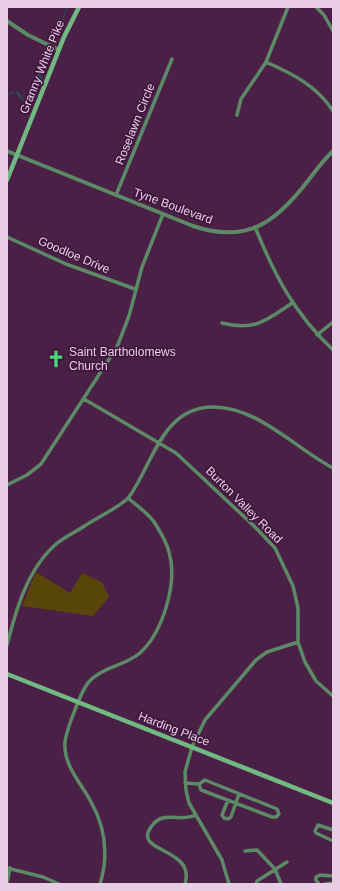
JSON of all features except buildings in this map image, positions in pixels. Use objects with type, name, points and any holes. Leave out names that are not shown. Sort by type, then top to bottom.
[{"type":"main road","name":"Granny White Pike","points":[[7,180],[59,50],[79,7]]},
{"type":"main road","name":"Harding Place","points":[[7,674],[333,803]]},
{"type":"street","points":[[237,115],[242,96],[266,62],[288,7]]},
{"type":"street","points":[[316,7],[324,14],[333,31]]},
{"type":"street","points":[[7,21],[28,35],[59,50]]},
{"type":"street","name":"Roselawn Circle","points":[[116,195],[172,59]]},
{"type":"street","points":[[266,62],[292,73],[308,84],[333,111]]},
{"type":"street","name":"Tyne Boulevard","points":[[7,151],[163,214],[211,231],[229,232],[255,227],[270,220],[286,208],[333,151]]},
{"type":"street","points":[[7,485],[28,475],[41,464],[117,347],[129,316],[135,288],[145,257],[163,214]]},
{"type":"street","points":[[255,227],[273,270],[292,303],[317,335],[333,350]]},
{"type":"street","name":"Goodloe Drive","points":[[7,237],[73,267],[135,288]]},
{"type":"street","points":[[222,323],[239,327],[257,325],[271,318],[292,303]]},
{"type":"street","points":[[317,335],[333,322]]},
{"type":"street","name":"Burton Valley Road","points":[[84,398],[176,453],[204,478],[275,548],[293,586],[298,608],[298,642],[305,662],[316,681],[333,696]]},
{"type":"street","points":[[7,645],[18,605],[39,564],[55,545],[128,498],[168,427],[187,413],[196,409],[212,407],[226,408],[241,412],[270,427],[333,468]]},
{"type":"street","points":[[100,884],[106,860],[104,838],[99,818],[90,800],[74,775],[68,761],[65,742],[78,702],[88,683],[98,674],[127,662],[140,653],[152,639],[161,624],[168,602],[171,577],[169,553],[156,523],[128,498]]},
{"type":"street","points":[[229,884],[222,860],[189,803],[185,783],[185,772],[192,747],[205,720],[256,660],[267,652],[298,642]]},
{"type":"street","points":[[185,783],[199,784],[201,781],[205,780],[277,809],[279,814],[274,818],[201,790],[199,784]]},
{"type":"street","points":[[228,800],[223,814],[224,818],[230,819],[239,794]]},
{"type":"street","points":[[185,884],[185,870],[181,862],[171,854],[154,847],[149,841],[148,834],[153,824],[163,818],[171,817],[188,819],[196,815]]},
{"type":"street","points":[[333,830],[318,826],[315,831],[316,833],[333,841]]},
{"type":"street","points":[[245,851],[257,850],[275,869],[281,884]]},
{"type":"street","points":[[256,884],[258,881],[287,862]]},
{"type":"street","points":[[7,884],[9,868],[59,884]]},
{"type":"street","points":[[319,884],[316,877],[320,875],[333,876]]},
{"type":"street","points":[[325,884],[333,883]]},
{"type":"shaded area","points":[[67,7],[59,29],[49,42],[47,40],[58,28]]},
{"type":"shaded area","points":[[45,46],[44,61],[38,71],[43,79],[41,82],[36,83],[35,97],[25,103],[15,92],[18,92],[25,101],[33,96],[34,84],[41,79],[37,75],[37,70],[42,61]]},
{"type":"shaded area","points":[[36,572],[70,593],[82,573],[102,582],[109,597],[93,616],[22,606]]},
{"type":"place","name":"Saint Bartholomews Church","points":[[56,359]]}]
